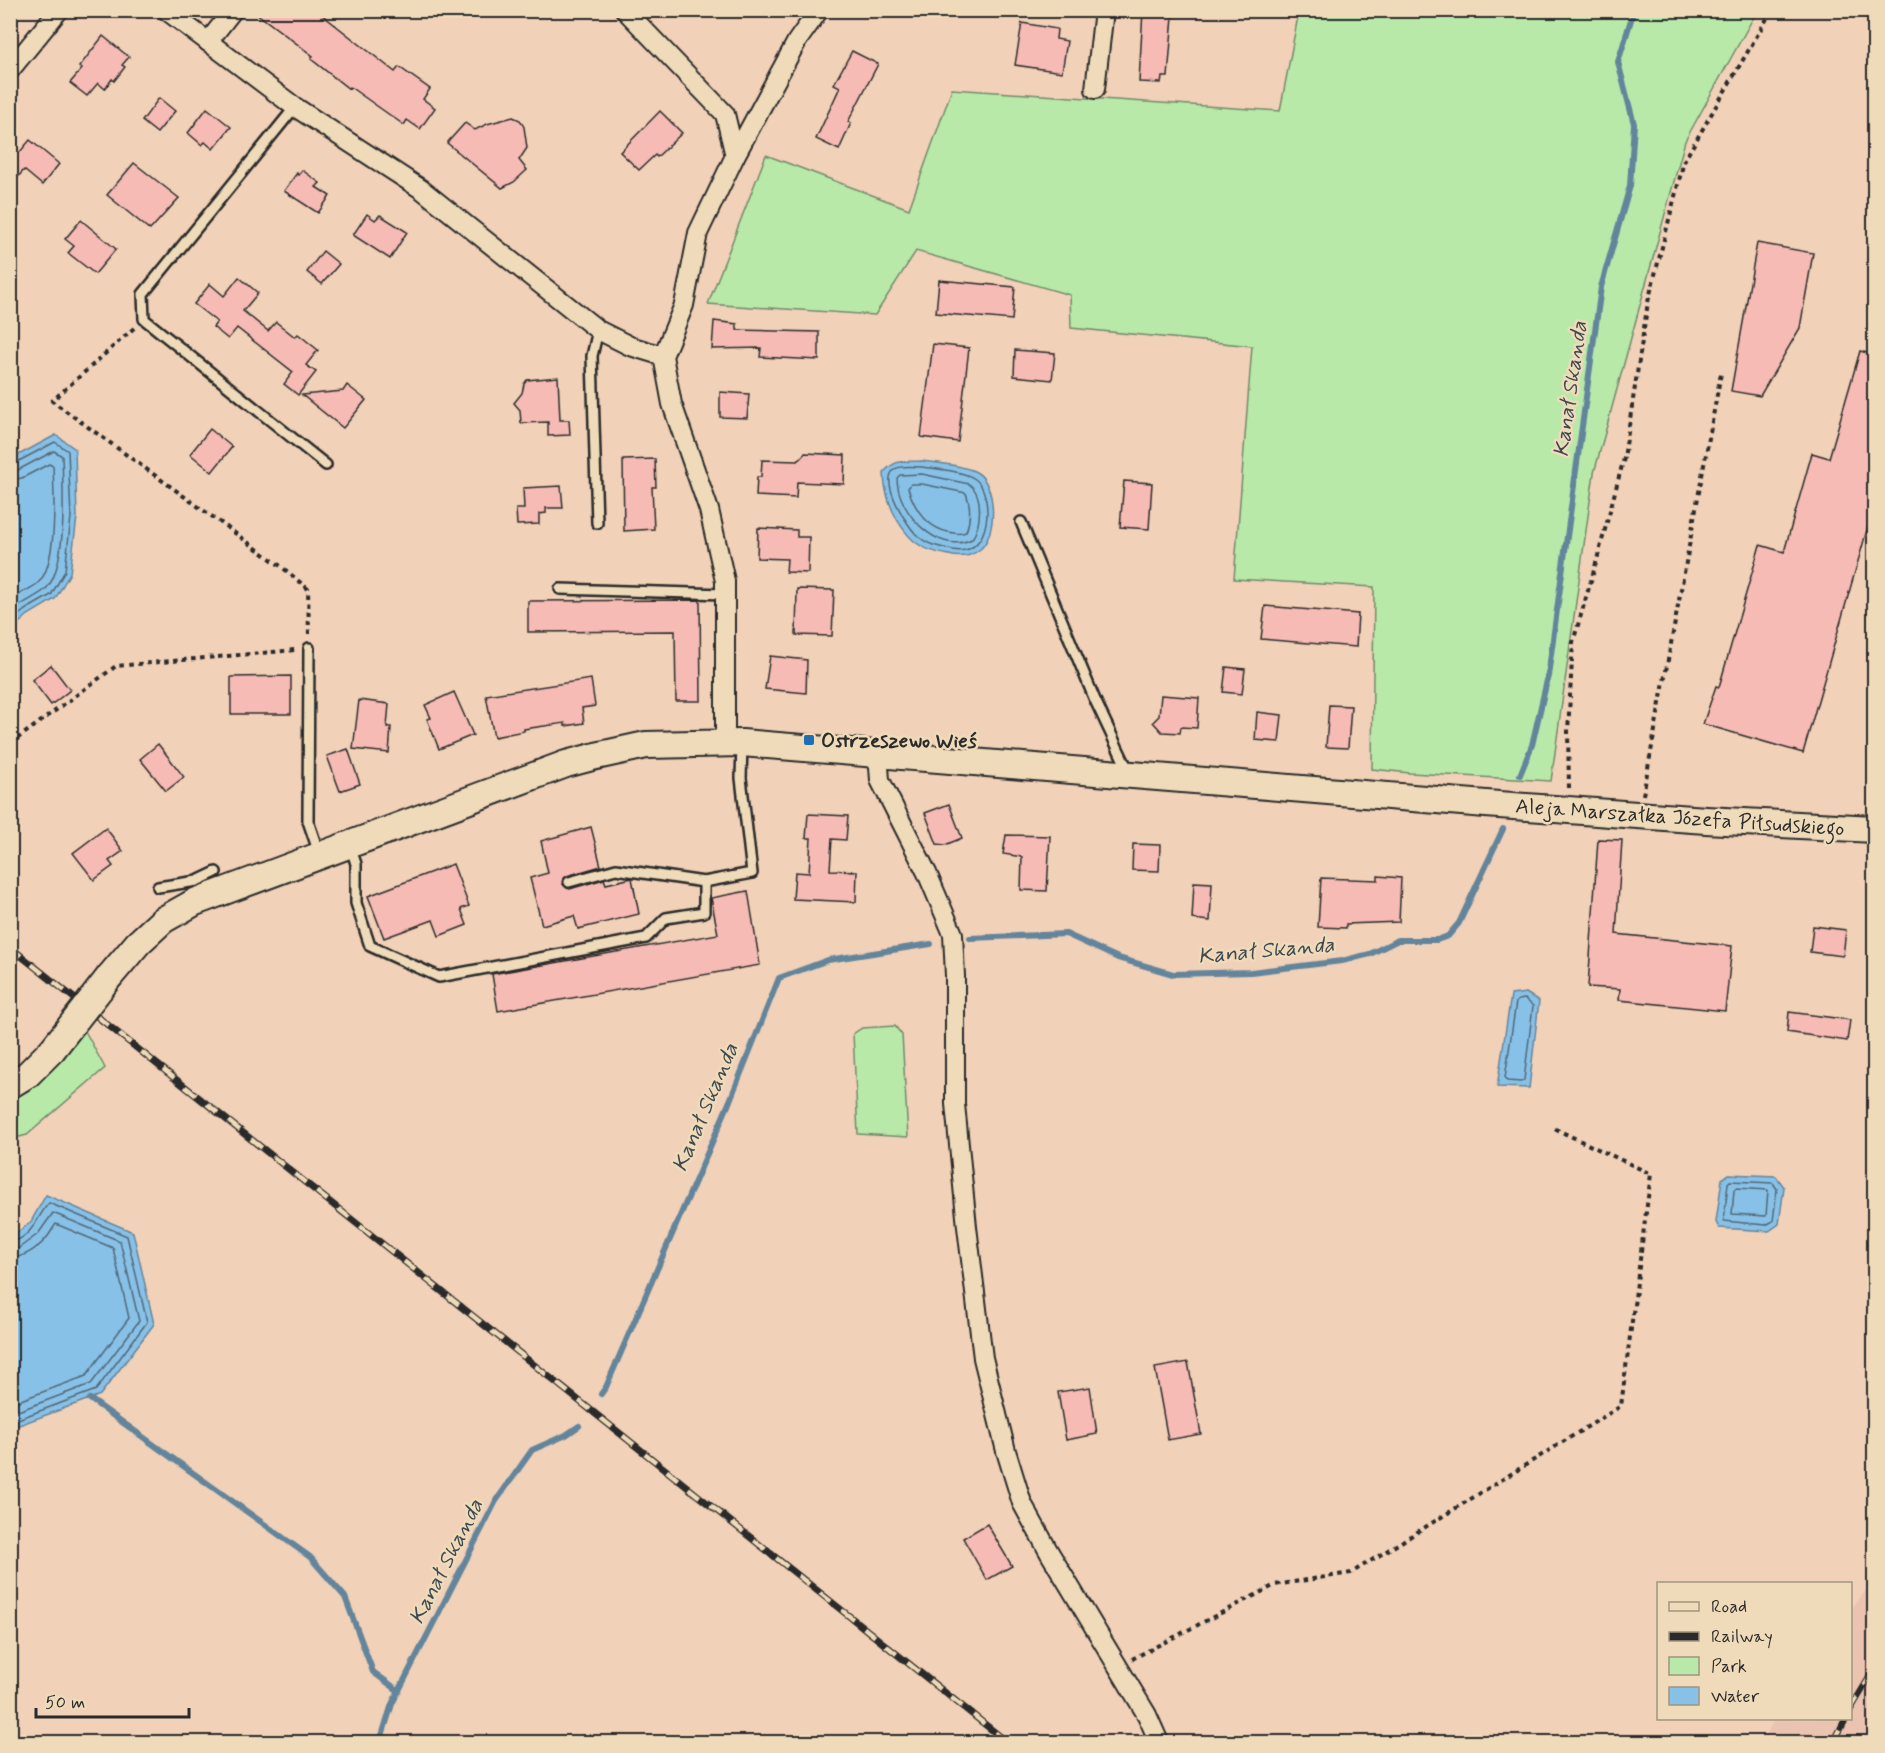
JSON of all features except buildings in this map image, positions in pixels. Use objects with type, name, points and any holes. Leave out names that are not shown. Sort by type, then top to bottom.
[{"type":"street","points":[[10,70],[59,10]]},
{"type":"street","points":[[166,10],[295,107],[421,189],[598,330],[630,346],[663,356]]},
{"type":"street","points":[[208,42],[233,10]]},
{"type":"street","points":[[625,10],[725,114],[735,156]]},
{"type":"street","points":[[734,743],[724,581],[709,510],[672,404],[663,356],[684,305],[698,233],[735,156],[797,41],[819,10]]},
{"type":"street","points":[[1095,89],[1104,10]]},
{"type":"street","name":"Aleja Marszałka Józefa Piłsudskiego","points":[[10,1085],[28,1074],[52,1050],[138,943],[163,920],[195,902],[208,883],[320,855],[536,775],[596,756],[646,745],[734,743],[1486,804],[1875,829]]},
{"type":"street","points":[[878,753],[880,780],[927,873],[953,934],[955,1104],[967,1227],[983,1358],[1006,1451],[1022,1503],[1147,1715],[1159,1743]]},
{"type":"lane","points":[[295,107],[143,294],[144,319],[326,465]]},
{"type":"lane","points":[[597,523],[592,356],[598,330]]},
{"type":"lane","points":[[1021,522],[1095,700],[1130,774]]},
{"type":"lane","points":[[560,589],[725,594]]},
{"type":"lane","points":[[309,648],[308,821],[320,855]]},
{"type":"lane","points":[[569,882],[616,869],[704,882],[752,873],[741,778],[734,743]]},
{"type":"lane","points":[[350,844],[356,864],[356,903],[370,946],[439,977],[646,938],[666,918],[704,912],[704,882]]},
{"type":"lane","points":[[158,887],[208,883]]},
{"type":"path","points":[[1569,810],[1568,731],[1573,642],[1624,458],[1648,302],[1684,161],[1772,10]]},
{"type":"path","points":[[10,744],[116,666],[309,648],[308,589],[282,567],[52,401],[144,319]]},
{"type":"path","points":[[1639,815],[1721,374]]},
{"type":"path","points":[[1118,1666],[1275,1585],[1350,1573],[1621,1406],[1651,1174],[1551,1127]]},
{"type":"shaded area","points":[[1874,1580],[1874,1742],[1763,1742],[1774,1720],[1852,1720],[1852,1608]]},
{"type":"green space","points":[[1299,11],[1757,11],[1685,141],[1594,473],[1551,781],[1372,769],[1374,587],[1234,579],[1252,346],[1071,328],[1070,295],[916,251],[875,315],[708,304],[766,155],[909,209],[952,89],[1280,111]]},
{"type":"green space","points":[[895,1026],[902,1035],[908,1137],[858,1134],[853,1034],[862,1028]]},
{"type":"green space","points":[[85,1031],[105,1068],[27,1135],[11,1139],[10,1097],[62,1058]]},
{"type":"water","points":[[56,435],[75,449],[77,517],[70,573],[55,599],[28,615],[11,630],[11,459]]},
{"type":"water","points":[[922,461],[964,468],[976,472],[983,478],[991,498],[992,522],[985,543],[976,552],[957,556],[927,549],[908,535],[897,519],[886,491],[884,472],[897,463]]},
{"type":"water","points":[[1526,993],[1539,1001],[1529,1088],[1497,1087],[1511,995]]},
{"type":"water","points":[[1729,1174],[1776,1176],[1784,1187],[1779,1224],[1769,1231],[1719,1228],[1716,1222],[1722,1179]]},
{"type":"water","points":[[46,1195],[133,1232],[154,1324],[100,1395],[11,1428],[11,1237],[30,1223]]},
{"type":"waterway","name":"Kanał Skanda","points":[[1520,775],[1532,745],[1548,676],[1601,287],[1630,186],[1634,124],[1618,62],[1634,10]]},
{"type":"waterway","name":"Kanał Skanda","points":[[970,938],[1066,934],[1118,958],[1173,974],[1251,972],[1342,961],[1370,954],[1398,940],[1437,940],[1448,936],[1459,923],[1503,829]]},
{"type":"waterway","name":"Kanał Skanda","points":[[601,1394],[729,1103],[779,978],[828,960],[931,944]]},
{"type":"waterway","points":[[90,1399],[310,1557],[345,1597],[373,1672],[399,1691]]},
{"type":"waterway","name":"Kanał Skanda","points":[[380,1742],[392,1704],[496,1501],[532,1450],[566,1435],[579,1426]]},
{"type":"railway","points":[[10,947],[1007,1742]]},
{"type":"railway","points":[[1852,1707],[1874,1670]]},
{"type":"railway","points":[[1834,1742],[1845,1720]]},
{"type":"place","name":"Ostrzeszewo Wieś","points":[[809,740]]}]
